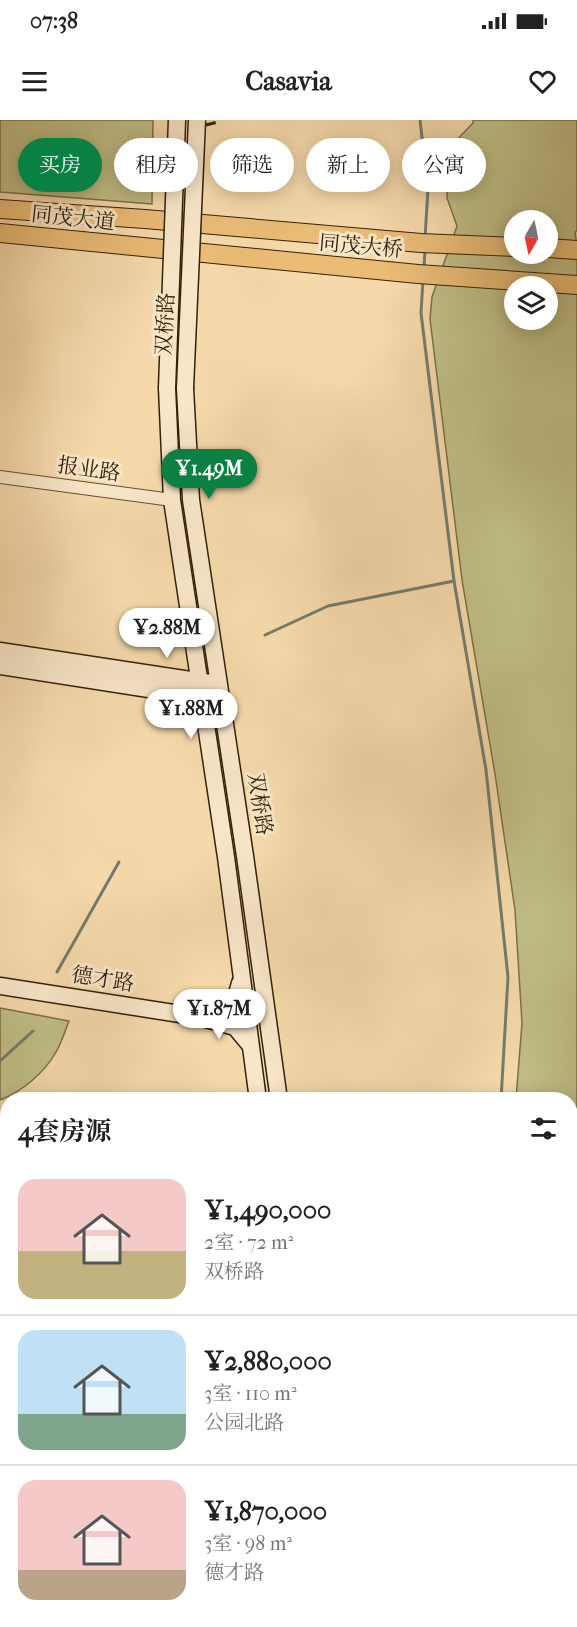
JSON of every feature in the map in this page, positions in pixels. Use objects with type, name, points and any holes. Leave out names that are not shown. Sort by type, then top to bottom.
[{"type":"main road","name":"双桥路","points":[[177,120],[167,388],[172,500],[226,857],[257,1092]]},
{"type":"main road","name":"双桥路","points":[[197,120],[185,388],[191,500],[278,1092]]},
{"type":"main road","name":"同茂大道","points":[[0,209],[145,219]]},
{"type":"main road","name":"同茂大桥","points":[[145,219],[421,243],[504,247]]},
{"type":"main road","name":"同茂大道","points":[[0,233],[142,247]]},
{"type":"main road","name":"同茂大桥","points":[[142,247],[418,274],[577,285]]},
{"type":"main road","points":[[558,249],[577,250]]},
{"type":"main road","points":[[0,651],[109,675],[220,692]]},
{"type":"main road","points":[[0,666],[109,675]]},
{"type":"main road","name":"德才路","points":[[199,1017],[215,1015],[230,1006],[237,994],[242,977]]},
{"type":"main road","name":"德才路","points":[[0,986],[199,1017],[235,1027],[250,1045]]},
{"type":"street","name":"报业路","points":[[0,477],[172,500]]},
{"type":"shaded area","points":[[0,120],[153,120],[153,138],[114,138],[114,192],[152,192],[152,204],[0,192]]},
{"type":"shaded area","points":[[473,120],[577,120],[577,231],[575,232],[577,247],[577,1092],[517,1092],[522,1023],[515,910],[495,774],[462,580],[430,319],[432,297],[457,226],[447,192],[486,192],[486,138],[459,138],[473,123]]},
{"type":"shaded area","points":[[0,1008],[69,1021],[58,1048],[46,1067],[15,1092],[0,1092]]},
{"type":"waterway","points":[[420,120],[428,189],[425,238]]},
{"type":"waterway","points":[[424,268],[425,250]]},
{"type":"waterway","points":[[423,280],[421,313],[454,581],[486,770],[508,977],[501,1092]]},
{"type":"waterway","points":[[265,635],[328,606],[454,581]]},
{"type":"waterway","points":[[57,972],[119,862]]},
{"type":"waterway","points":[[0,1061],[33,1031]]},
{"type":"railway","points":[[206,125],[225,120]]}]
